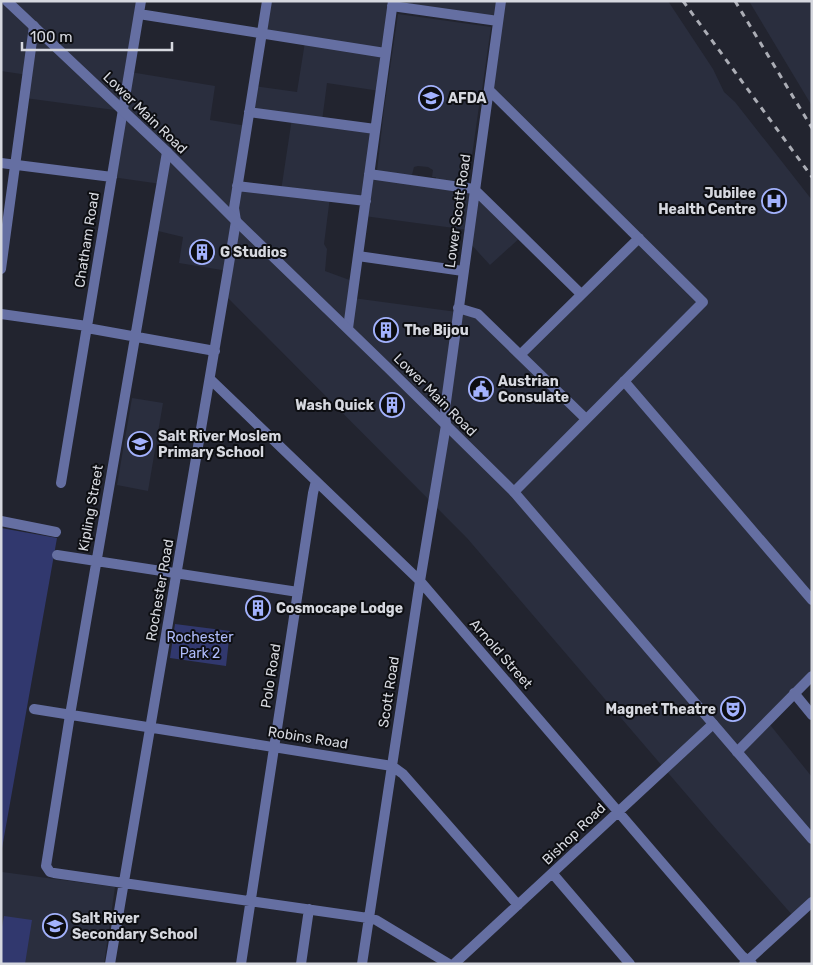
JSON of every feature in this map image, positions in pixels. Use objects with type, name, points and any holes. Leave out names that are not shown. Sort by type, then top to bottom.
[{"type":"street","name":"Lower Main Road","points":[[7,1],[167,152],[514,492],[812,839]]},
{"type":"street","name":"Chatham Road","points":[[60,483],[141,1]]},
{"type":"street","name":"Rochester Road","points":[[110,964],[236,221],[234,208],[237,186],[266,1]]},
{"type":"street","name":"Lower Scott Road","points":[[446,425],[444,409],[501,1]]},
{"type":"street","points":[[348,328],[393,4],[498,21]]},
{"type":"street","points":[[139,14],[385,54]]},
{"type":"street","points":[[1,269],[34,26]]},
{"type":"street","points":[[489,90],[703,302],[514,492]]},
{"type":"street","points":[[250,112],[375,129]]},
{"type":"street","name":"Kipling Street","points":[[123,882],[54,873],[47,869],[46,862],[167,152]]},
{"type":"street","points":[[1,163],[112,177]]},
{"type":"street","points":[[369,174],[474,189],[581,294]]},
{"type":"street","points":[[237,186],[366,201]]},
{"type":"street","points":[[520,354],[639,238]]},
{"type":"street","points":[[358,256],[463,271]]},
{"type":"street","points":[[458,308],[478,314],[586,419]]},
{"type":"street","points":[[1,314],[87,327],[214,350]]},
{"type":"street","name":"Arnold Street","points":[[210,379],[420,582],[748,963]]},
{"type":"street","points":[[624,381],[812,600]]},
{"type":"street","name":"Scott Road","points":[[362,964],[420,582],[446,425]]},
{"type":"street","name":"Polo Road","points":[[241,964],[316,481]]},
{"type":"street","points":[[1,521],[56,532]]},
{"type":"street","points":[[57,555],[298,592]]},
{"type":"street","points":[[737,752],[812,676]]},
{"type":"street","points":[[794,694],[812,715]]},
{"type":"street","name":"Robins Road","points":[[34,709],[392,766]]},
{"type":"street","name":"Bishop Road","points":[[454,964],[713,724]]},
{"type":"street","points":[[392,766],[404,774],[518,905]]},
{"type":"street","points":[[553,874],[630,964]]},
{"type":"street","points":[[123,882],[376,920],[450,964]]},
{"type":"street","points":[[748,963],[812,902]]},
{"type":"street","points":[[301,964],[309,909]]},
{"type":"shaded area","points":[[1,1],[141,1],[130,72],[215,86],[210,120],[247,126],[237,186],[281,191],[292,118],[249,112],[254,86],[297,92],[305,42],[261,33],[267,1],[668,1],[713,69],[724,92],[735,102],[812,200],[812,676],[767,721],[812,777],[812,909],[809,905],[794,917],[467,538],[224,294],[228,271],[179,263],[183,237],[154,230],[161,184],[112,177],[122,111],[25,98],[28,75],[1,71]],"holes":[[[393,6],[498,21],[489,90],[639,238],[520,354],[467,310],[457,312],[353,298],[355,282],[325,271],[327,249],[324,244],[330,197],[365,201],[364,216],[469,230],[468,241],[490,265],[523,235],[474,189],[370,174],[375,129],[322,121],[327,83],[380,91]]]},
{"type":"shaded area","points":[[749,1],[812,1],[812,106]]},
{"type":"shaded area","name":"AFDA","points":[[398,14],[491,27],[481,97],[477,99],[480,99],[468,184],[436,179],[436,177],[432,177],[433,170],[428,167],[414,167],[412,175],[377,171]]},
{"type":"shaded area","name":"Salt River Moslem Primary School","points":[[132,398],[163,403],[148,491],[117,485]]},
{"type":"shaded area","name":"Salt River Secondary School","points":[[2,872],[115,887],[104,964],[1,964]]},
{"type":"green space","points":[[1,528],[57,538],[1,854]]},
{"type":"green space","name":"Rochester Park 2","points":[[175,624],[230,631],[226,666],[170,658]]},
{"type":"green space","points":[[4,916],[32,920],[25,964],[1,964],[1,932]]},
{"type":"railway","points":[[683,1],[812,177]]},
{"type":"railway","points":[[735,1],[812,128]]},
{"type":"place","name":"AFDA","points":[[431,98]]},
{"type":"place","name":"Jubilee Health Centre","points":[[774,201]]},
{"type":"place","name":"G Studios","points":[[202,252]]},
{"type":"place","name":"The Bijou","points":[[386,330]]},
{"type":"place","name":"Austrian Consulate","points":[[481,389]]},
{"type":"place","name":"Wash Quick","points":[[392,405]]},
{"type":"place","name":"Salt River Moslem Primary School","points":[[140,444]]},
{"type":"place","name":"Cosmocape Lodge","points":[[258,608]]},
{"type":"place","name":"Magnet Theatre","points":[[733,709]]},
{"type":"place","name":"Salt River Secondary School","points":[[55,926]]}]
